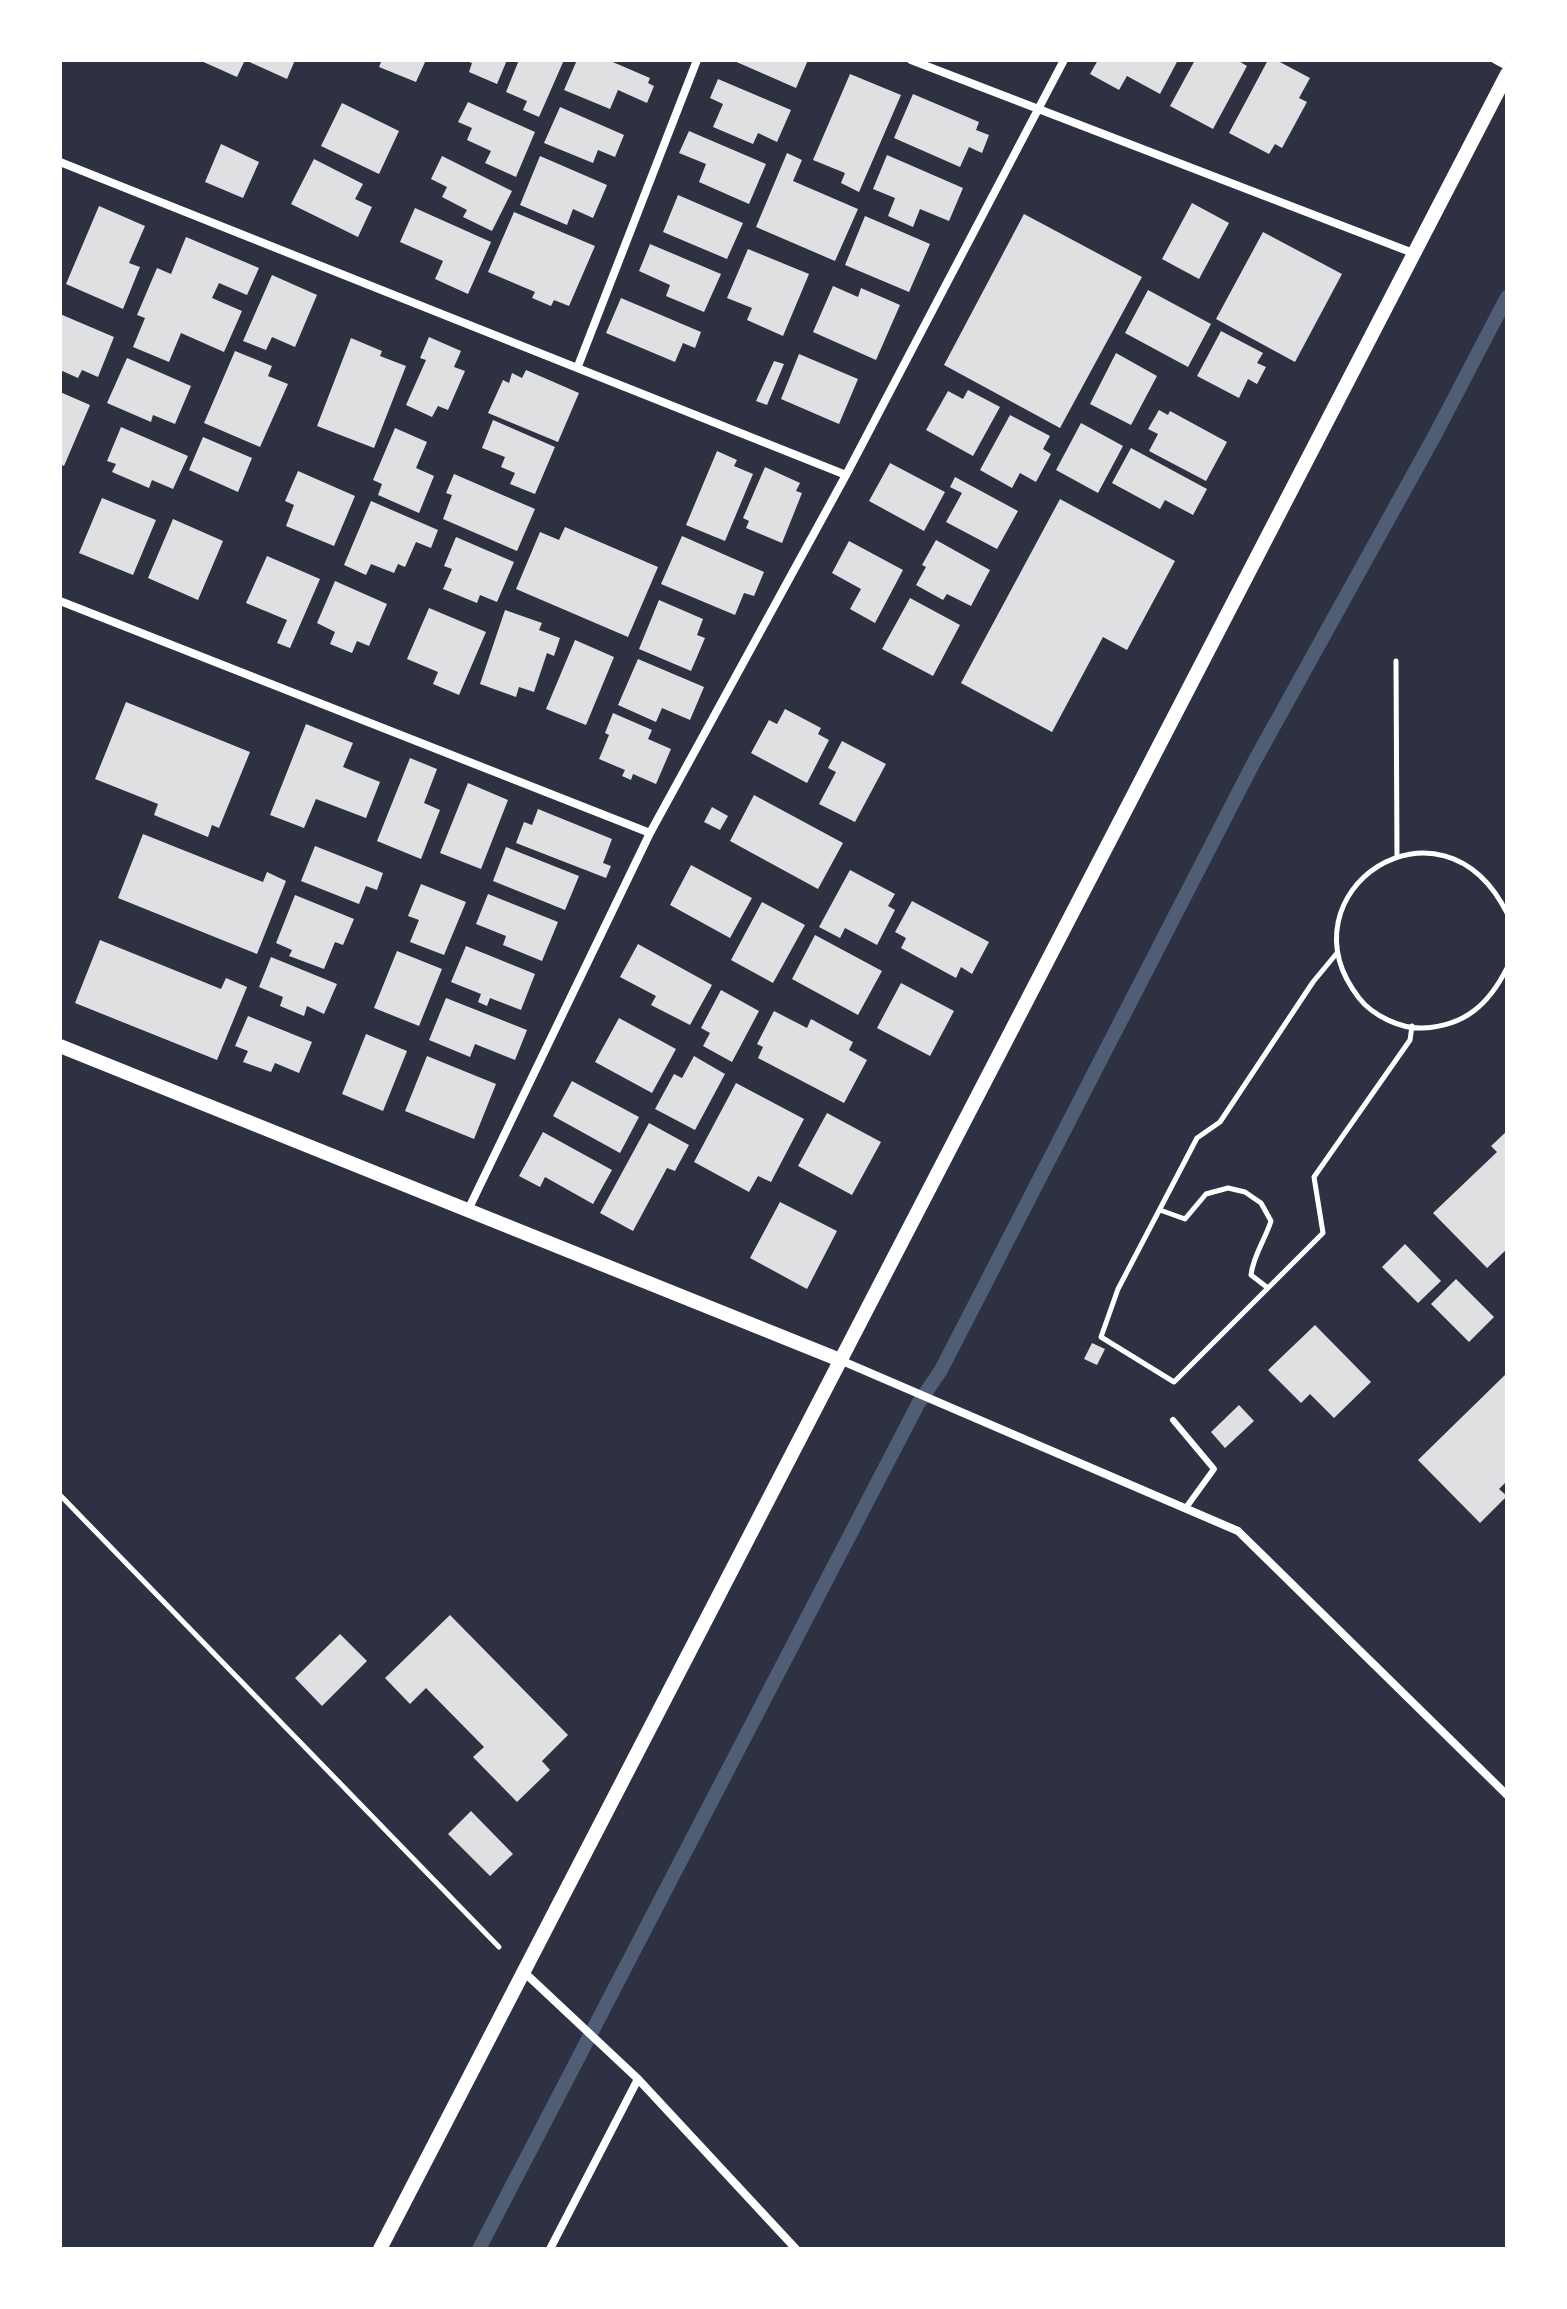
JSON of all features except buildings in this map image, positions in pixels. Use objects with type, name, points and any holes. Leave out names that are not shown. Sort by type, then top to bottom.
[{"type":"street","points":[[578,366],[697,60]]},
{"type":"street","points":[[911,60],[1413,253]]},
{"type":"street","points":[[468,1210],[650,833],[846,475],[1064,60]]},
{"type":"street","points":[[380,2249],[1507,74]]},
{"type":"street","points":[[60,162],[846,475]]},
{"type":"street","points":[[60,601],[650,833]]},
{"type":"street","points":[[60,1046],[840,1360],[1238,1531],[1507,1795]]},
{"type":"street","points":[[525,1973],[638,2079],[796,2249]]},
{"type":"street","points":[[550,2249],[638,2079]]},
{"type":"lane","points":[[1494,60],[1507,67]]},
{"type":"lane","points":[[1173,1420],[1214,1469],[1185,1509]]},
{"type":"path","points":[[1396,661],[1397,857]]},
{"type":"path","points":[[1507,913],[1495,889],[1475,870],[1451,857],[1424,853],[1397,857],[1369,872],[1349,894],[1338,922],[1337,953],[1346,981],[1365,1006],[1391,1022],[1420,1028],[1450,1024],[1475,1012],[1495,992],[1507,968]]},
{"type":"path","points":[[1337,953],[1313,982],[1220,1122],[1197,1138],[1118,1289],[1101,1337],[1174,1382],[1323,1233],[1314,1177],[1410,1040],[1412,1026]]},
{"type":"path","points":[[1160,1210],[1185,1219],[1206,1194],[1228,1188],[1245,1192],[1261,1203],[1271,1221],[1264,1242],[1253,1259],[1251,1275],[1268,1288]]},
{"type":"path","points":[[60,1495],[525,1973]]},
{"type":"waterway","points":[[479,2249],[918,1404],[941,1370],[1254,762],[1435,435],[1507,297]]}]
